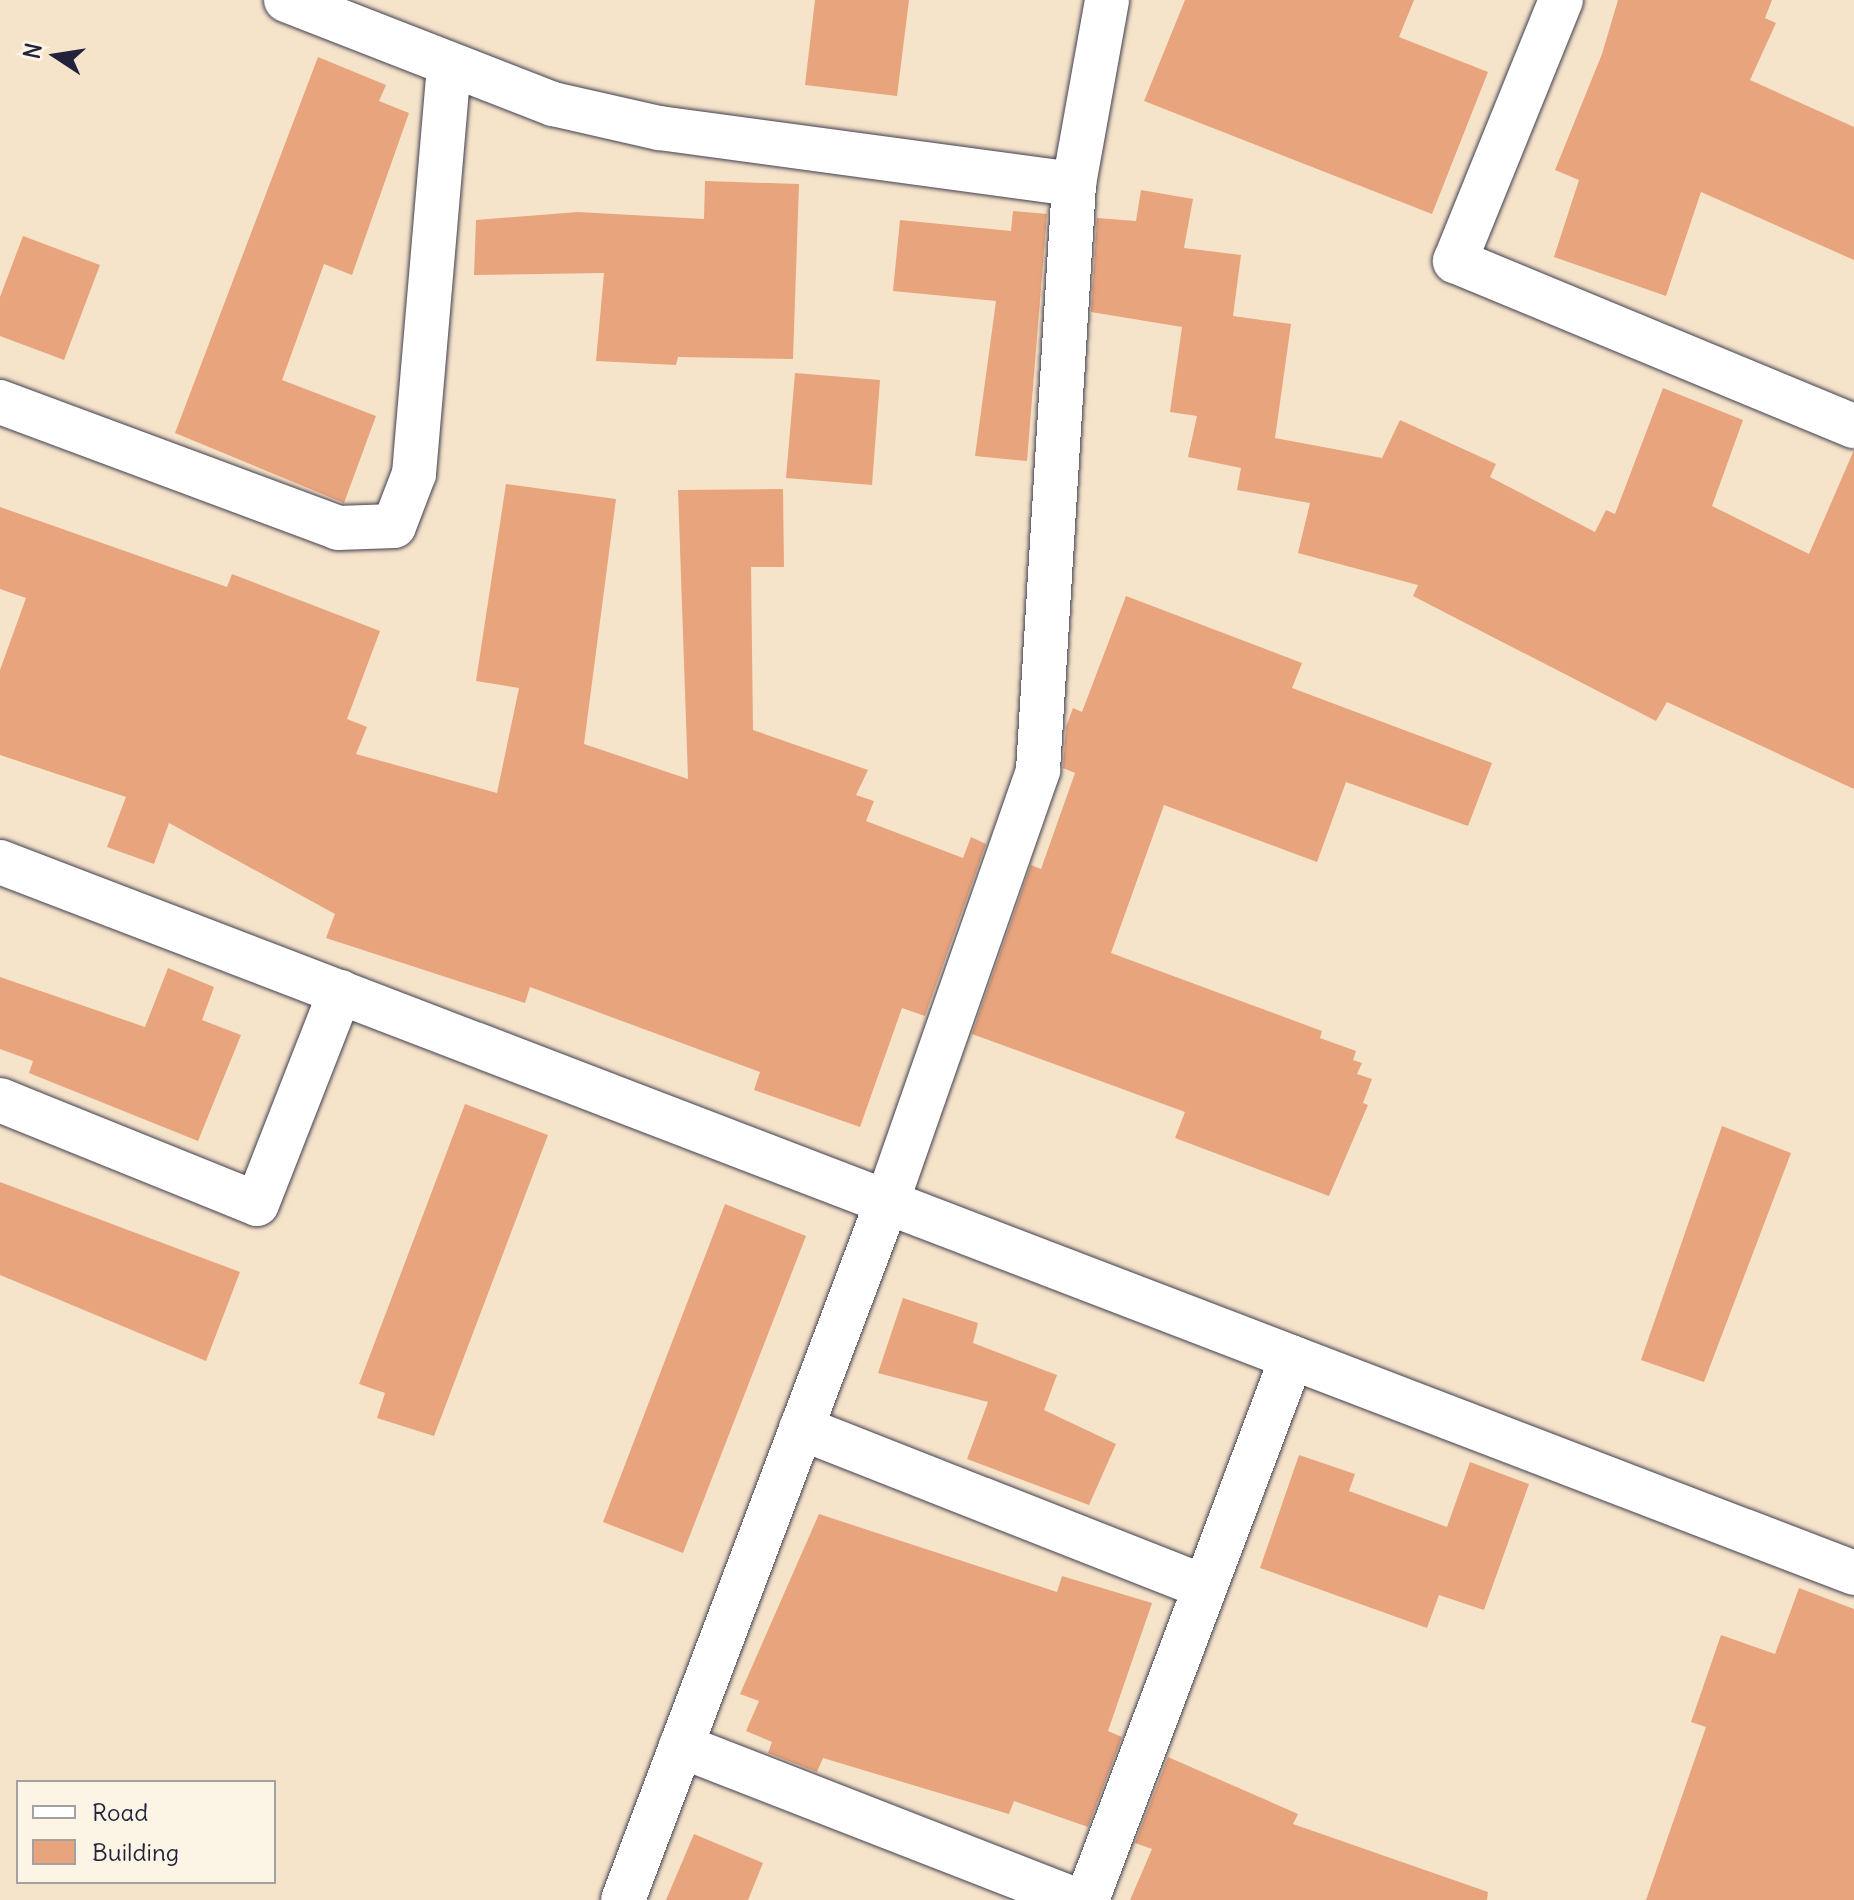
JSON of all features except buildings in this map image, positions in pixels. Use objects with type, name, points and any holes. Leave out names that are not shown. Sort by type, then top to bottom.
[{"type":"street","points":[[286,0],[553,104],[659,128],[1074,184]]},
{"type":"street","points":[[623,1900],[887,1202],[1038,770],[1074,184],[1107,0]]},
{"type":"street","points":[[1561,0],[1455,261],[1854,426]]},
{"type":"street","points":[[0,402],[338,528],[394,526],[414,474],[449,64]]},
{"type":"street","points":[[0,862],[1854,1573]]},
{"type":"street","points":[[0,1100],[257,1204],[340,992]]},
{"type":"street","points":[[1087,1900],[1292,1357]]},
{"type":"street","points":[[801,1428],[1205,1587]]},
{"type":"street","points":[[681,1746],[1077,1900]]}]
